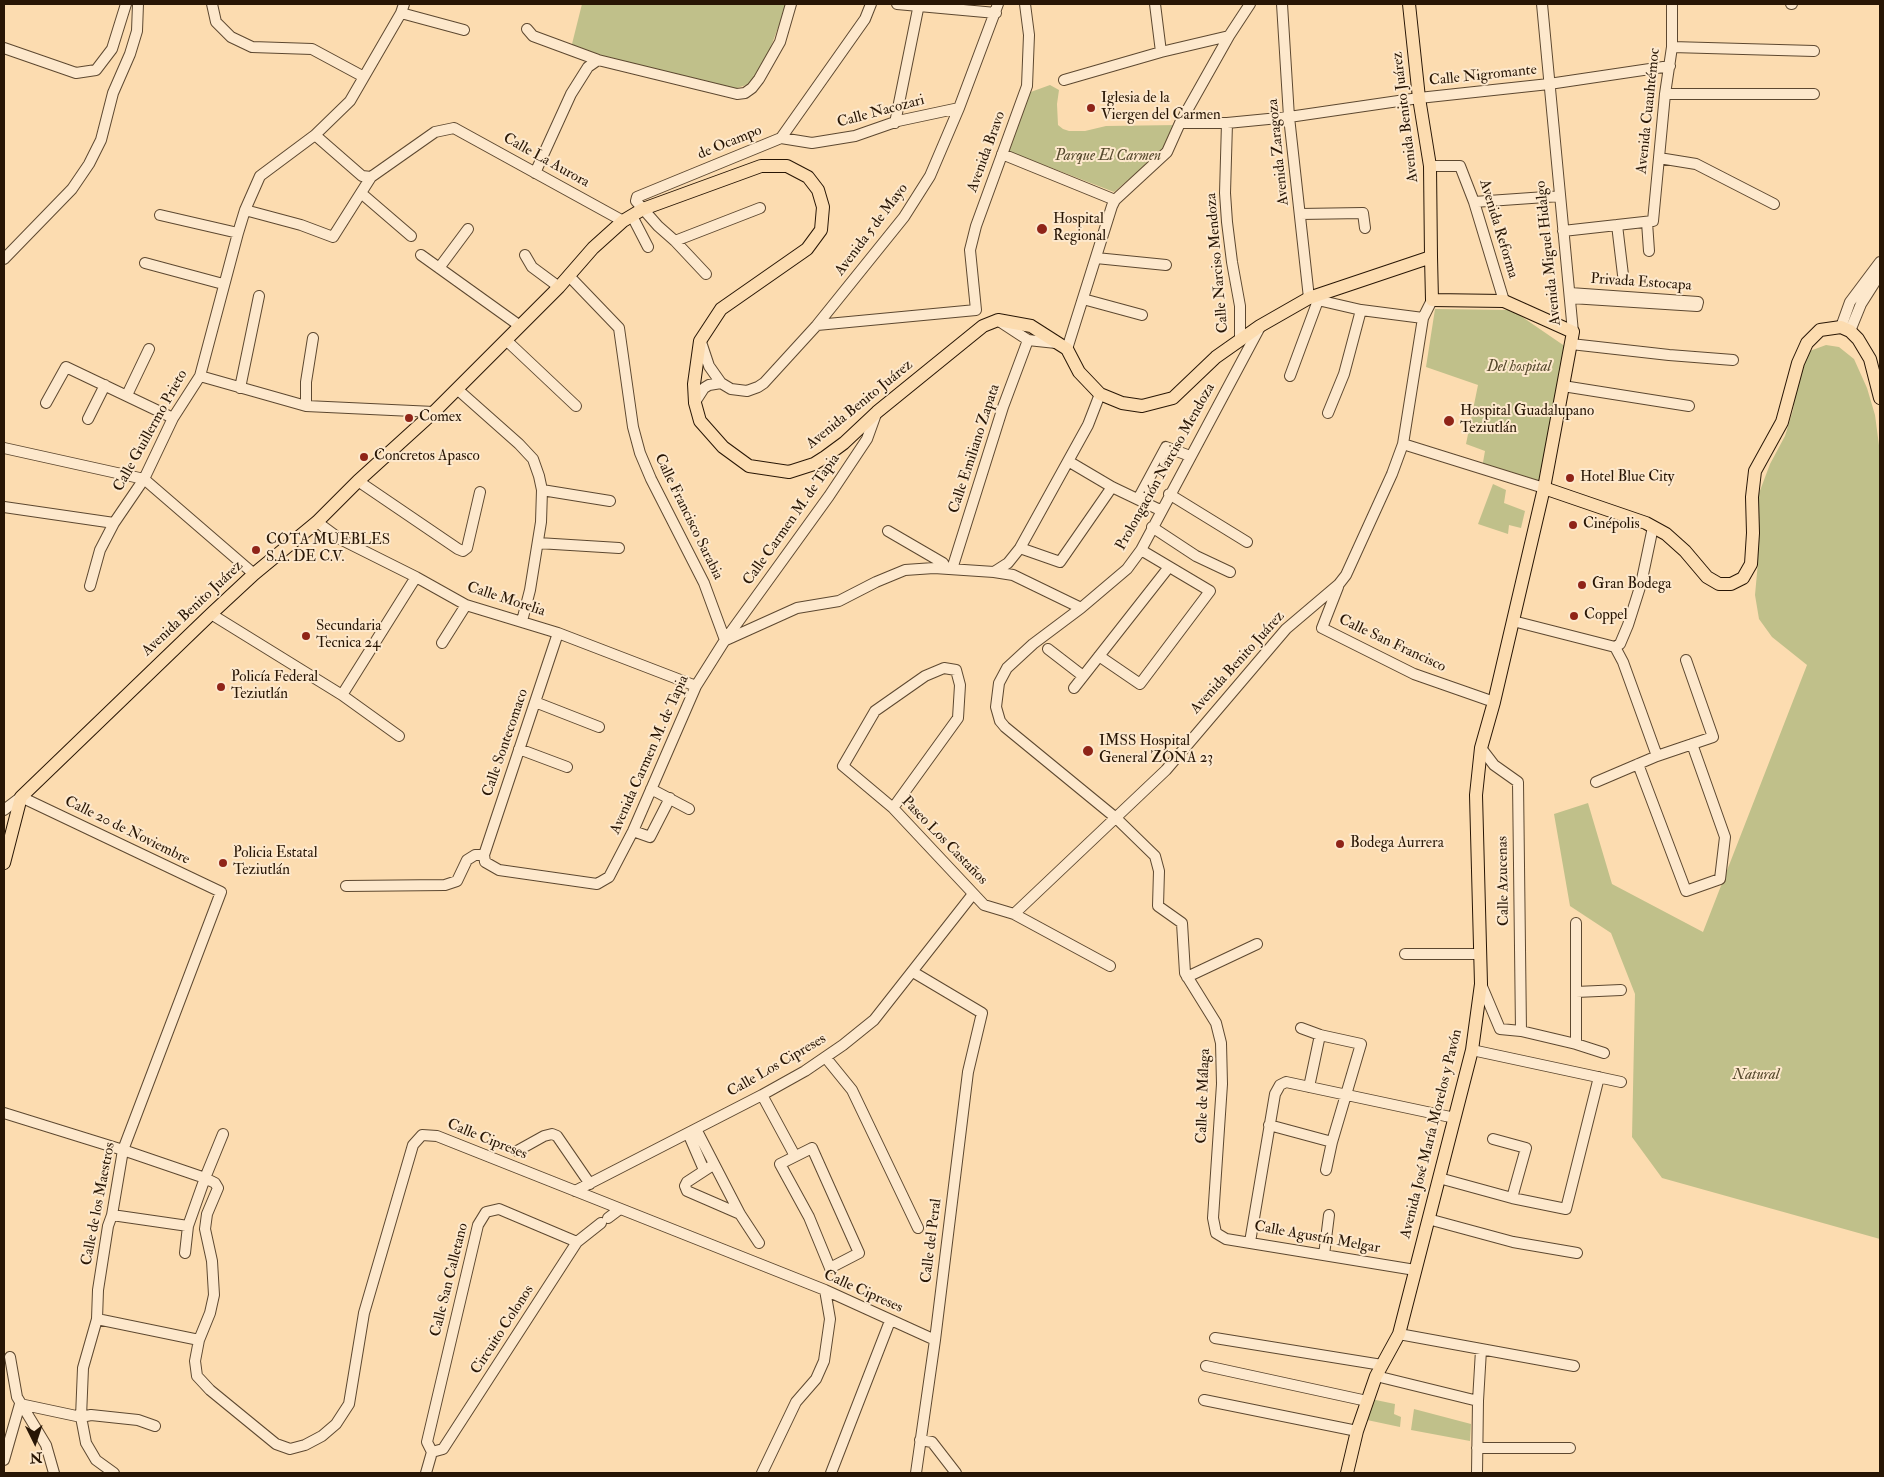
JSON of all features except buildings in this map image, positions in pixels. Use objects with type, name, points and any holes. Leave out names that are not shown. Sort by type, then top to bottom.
[{"type":"main road","name":"Avenida Benito Juárez","points":[[1409,4],[1430,166],[1432,300]]},
{"type":"main road","name":"Avenida Benito Juárez","points":[[21,796],[254,574],[317,522],[358,481],[434,412],[559,288],[593,248],[633,216],[761,166],[787,166],[808,177],[818,190],[823,207],[821,230],[807,249],[721,309],[700,341],[694,384],[695,403],[700,420],[723,447],[749,466],[789,472],[814,464],[844,443],[877,412],[983,326],[998,320]]},
{"type":"main road","points":[[998,320],[1031,326],[1062,346],[1079,372],[1100,394],[1122,403],[1142,406],[1173,398],[1216,357],[1260,326],[1316,297],[1431,256]]},
{"type":"main road","points":[[1432,300],[1509,303],[1572,338]]},
{"type":"main road","points":[[1544,488],[1653,527],[1666,534],[1685,551],[1707,577],[1719,584],[1731,584],[1743,578],[1751,564],[1753,534],[1752,498],[1755,472],[1782,422],[1798,363],[1807,343],[1820,330],[1845,328],[1858,339],[1870,359],[1880,398]]},
{"type":"main road","name":"Avenida Miguel Hidalgo","points":[[1494,702],[1544,488],[1572,338]]},
{"type":"main road","name":"Avenida José María Morelos y Pavón","points":[[1347,1473],[1376,1376],[1399,1334],[1472,1050],[1481,984],[1476,795],[1481,748],[1494,702]]},
{"type":"main road","points":[[4,863],[21,796]]},
{"type":"street","points":[[4,48],[76,73],[96,70],[112,49],[126,4]]},
{"type":"street","points":[[4,259],[50,214],[72,189],[89,164],[101,140],[113,93],[130,54],[137,31],[138,4]]},
{"type":"street","points":[[212,4],[216,22],[231,37],[252,46],[312,49],[364,77]]},
{"type":"street","points":[[527,29],[533,36],[598,60],[737,94],[745,93],[752,88],[759,78],[780,42],[791,4]]},
{"type":"street","name":"de Ocampo","points":[[633,216],[637,197],[781,138],[865,19],[870,4]]},
{"type":"street","points":[[897,4],[997,9]]},
{"type":"street","name":"Avenida Bravo","points":[[817,325],[976,310],[970,250],[976,226],[1027,86],[1029,35],[1025,4]]},
{"type":"street","points":[[1155,4],[1161,52]]},
{"type":"street","points":[[998,320],[1028,340],[1062,346],[1083,299],[1113,203],[1167,152],[1180,123],[1229,36],[1250,4]]},
{"type":"street","name":"Avenida Zaragoza","points":[[1282,4],[1289,117],[1300,214],[1316,297]]},
{"type":"street","name":"Avenida Miguel Hidalgo","points":[[1542,4],[1570,296],[1572,338]]},
{"type":"street","name":"Avenida Cuauhtémoc","points":[[1650,251],[1650,221],[1672,47],[1672,4]]},
{"type":"street","points":[[897,122],[924,5]]},
{"type":"street","points":[[403,9],[464,30]]},
{"type":"street","name":"Calle Guillermo Prieto","points":[[90,586],[100,550],[114,523],[144,479],[173,418],[200,376],[238,233],[245,210],[260,176],[315,135],[350,101],[403,9]]},
{"type":"street","name":"Avenida 5 de Mayo","points":[[722,383],[731,389],[752,390],[758,387],[817,325],[904,217],[930,176],[959,108],[997,9]]},
{"type":"street","points":[[1064,80],[1161,52],[1229,36]]},
{"type":"street","points":[[1672,47],[1814,51]]},
{"type":"street","points":[[535,172],[571,94],[588,67],[598,60]]},
{"type":"street","name":"Calle Nigromante","points":[[1180,123],[1227,123],[1289,117],[1420,98],[1550,84],[1670,66]]},
{"type":"street","points":[[1665,94],[1814,94]]},
{"type":"street","name":"Calle Nacozari","points":[[781,138],[812,143],[856,136],[897,122],[959,108]]},
{"type":"street","name":"Calle Narciso Mendoza","points":[[1227,123],[1226,212],[1240,306],[1240,340]]},
{"type":"street","name":"Calle La Aurora","points":[[371,177],[435,132],[454,128],[535,172],[633,216]]},
{"type":"street","points":[[245,210],[300,225],[333,237],[371,177],[362,176],[315,135]]},
{"type":"street","points":[[1001,157],[1113,203]]},
{"type":"street","points":[[1659,158],[1696,164],[1774,204]]},
{"type":"street","name":"Avenida Reforma","points":[[1430,166],[1460,166],[1509,303]]},
{"type":"street","points":[[361,193],[411,236]]},
{"type":"street","points":[[1474,202],[1560,196]]},
{"type":"street","points":[[675,241],[760,208]]},
{"type":"street","points":[[1300,214],[1363,213],[1365,228]]},
{"type":"street","points":[[160,215],[238,233]]},
{"type":"street","points":[[633,216],[658,226],[706,274]]},
{"type":"street","points":[[633,216],[648,247]]},
{"type":"street","points":[[1563,231],[1650,221]]},
{"type":"street","points":[[1617,225],[1622,275]]},
{"type":"street","points":[[438,268],[468,229]]},
{"type":"street","points":[[421,255],[520,326]]},
{"type":"street","points":[[525,255],[532,267],[559,288]]},
{"type":"street","points":[[1096,258],[1166,265]]},
{"type":"street","points":[[1845,328],[1850,302],[1880,262]]},
{"type":"street","points":[[145,263],[223,284]]},
{"type":"street","points":[[1845,328],[1880,273]]},
{"type":"street","name":"Calle Francisco Sarabia","points":[[569,276],[619,328],[633,427],[640,453],[704,583],[725,640]]},
{"type":"street","points":[[240,388],[259,296]]},
{"type":"street","name":"Privada Estocapa","points":[[1570,296],[1698,302],[1697,306],[1570,296]]},
{"type":"street","points":[[1290,376],[1316,297],[1361,310],[1423,318]]},
{"type":"street","points":[[1083,299],[1142,315]]},
{"type":"street","name":"Avenida Benito Juárez","points":[[1014,914],[1166,770],[1286,630],[1339,584],[1346,575],[1392,474],[1403,444],[1423,318],[1432,300]]},
{"type":"street","points":[[1328,413],[1344,374],[1361,310]]},
{"type":"street","name":"Prolongación Narciso Mendoza","points":[[1116,818],[1005,727],[1000,721],[996,707],[1000,682],[1008,668],[1033,644],[1081,608],[1127,569],[1141,550],[1160,510],[1260,326]]},
{"type":"street","points":[[306,406],[306,382],[313,338]]},
{"type":"street","points":[[1572,338],[1669,356],[1733,360]]},
{"type":"street","points":[[506,340],[576,406]]},
{"type":"street","name":"Calle Emiliano Zapata","points":[[949,569],[1003,407],[1028,340]]},
{"type":"street","points":[[695,403],[704,388],[709,385],[722,383],[709,366],[700,341]]},
{"type":"street","points":[[127,396],[149,349]]},
{"type":"street","points":[[46,403],[66,367],[173,418]]},
{"type":"street","points":[[200,376],[306,406],[434,412]]},
{"type":"street","points":[[88,419],[105,385]]},
{"type":"street","points":[[1563,386],[1689,406]]},
{"type":"street","points":[[457,389],[519,444],[533,459],[540,476],[542,490],[541,522],[530,590],[522,621]]},
{"type":"street","points":[[994,572],[1008,562],[1020,548],[1088,425],[1100,394]]},
{"type":"street","name":"Calle Carmen M. de Tapia","points":[[725,640],[829,496],[867,439],[877,412]]},
{"type":"street","points":[[1403,444],[1544,488]]},
{"type":"street","points":[[1138,499],[1166,447],[1190,456]]},
{"type":"street","points":[[4,448],[144,479],[254,574]]},
{"type":"street","points":[[1068,461],[1112,487],[1160,510]]},
{"type":"street","points":[[358,481],[463,551],[467,548],[480,492]]},
{"type":"street","points":[[1020,548],[1060,562],[1112,487]]},
{"type":"street","points":[[542,490],[610,501]]},
{"type":"street","points":[[1169,494],[1247,542]]},
{"type":"street","points":[[4,507],[114,523]]},
{"type":"street","name":"Calle Morelia","points":[[317,522],[340,539],[416,577],[466,605],[522,621],[696,686]]},
{"type":"street","points":[[1152,527],[1196,556],[1230,572]]},
{"type":"street","points":[[1513,621],[1614,647],[1620,644],[1623,640],[1641,584],[1653,527]]},
{"type":"street","points":[[888,531],[943,563],[949,569]]},
{"type":"street","points":[[538,543],[619,548]]},
{"type":"street","points":[[1099,656],[1140,684],[1210,591],[1141,550]]},
{"type":"street","points":[[1074,688],[1169,567]]},
{"type":"street","points":[[725,640],[797,608],[839,601],[905,570],[949,569],[1013,575],[1081,608]]},
{"type":"street","points":[[342,695],[416,577]]},
{"type":"street","name":"Calle San Francisco","points":[[1339,584],[1322,628],[1414,674],[1494,702]]},
{"type":"street","points":[[442,643],[466,605]]},
{"type":"street","points":[[211,614],[342,695],[400,736]]},
{"type":"street","name":"Calle Sontecomaco","points":[[485,859],[519,749],[558,634]]},
{"type":"street","name":"Avenida Carmen M. de Tapia","points":[[485,859],[498,870],[597,884],[609,877],[633,831],[696,686],[725,640]]},
{"type":"street","points":[[1614,647],[1623,662],[1657,756]]},
{"type":"street","points":[[1048,648],[1083,676]]},
{"type":"street","points":[[1596,782],[1657,756],[1713,738],[1686,660]]},
{"type":"street","name":"Paseo Los Castaños","points":[[893,808],[958,718],[960,685],[956,670],[944,668],[925,676],[875,711],[843,766],[893,808],[984,905],[1014,914],[1110,966]]},
{"type":"street","points":[[535,702],[599,727]]},
{"type":"street","points":[[1638,764],[1686,891],[1720,878],[1725,837],[1692,744]]},
{"type":"street","name":"Calle Azucenas","points":[[1481,748],[1494,764],[1518,782],[1521,1031]]},
{"type":"street","points":[[519,749],[567,767]]},
{"type":"street","points":[[651,789],[689,809]]},
{"type":"street","points":[[4,810],[21,796]]},
{"type":"street","name":"Calle 20 de Noviembre","points":[[21,796],[220,892]]},
{"type":"street","points":[[633,831],[650,837],[670,798]]},
{"type":"street","name":"Calle de Málaga","points":[[1116,818],[1155,856],[1158,871],[1158,906],[1182,923],[1184,967],[1187,977],[1216,1023],[1221,1042],[1222,1084],[1213,1218],[1216,1233]]},
{"type":"street","points":[[346,886],[446,886],[457,881],[467,860],[475,855],[485,859]]},
{"type":"street","name":"Calle de los Maestros","points":[[114,1473],[96,1460],[86,1443],[81,1417],[83,1368],[97,1319],[98,1290],[108,1226],[112,1215],[123,1150],[220,892]]},
{"type":"street","name":"Calle Los Cipreses","points":[[575,1192],[762,1094],[826,1058],[874,1020],[973,894]]},
{"type":"street","points":[[1576,923],[1576,1044]]},
{"type":"street","points":[[1187,977],[1257,944]]},
{"type":"street","points":[[1405,954],[1480,954]]},
{"type":"street","name":"Calle del Peral","points":[[913,972],[982,1013],[968,1072],[935,1340],[916,1473]]},
{"type":"street","points":[[1481,984],[1500,1029],[1521,1031],[1576,1044],[1604,1054]]},
{"type":"street","points":[[1576,992],[1621,990]]},
{"type":"street","points":[[1300,1028],[1320,1035],[1361,1044],[1332,1142],[1326,1170]]},
{"type":"street","points":[[1309,1087],[1320,1035]]},
{"type":"street","points":[[1472,1050],[1621,1082]]},
{"type":"street","points":[[826,1058],[852,1090],[918,1228]]},
{"type":"street","points":[[1439,1178],[1512,1198],[1566,1209],[1599,1077]]},
{"type":"street","points":[[1250,1242],[1269,1125],[1275,1094],[1280,1085],[1286,1082],[1455,1118]]},
{"type":"street","points":[[762,1094],[795,1156]]},
{"type":"street","points":[[4,1113],[205,1178],[215,1183],[218,1188],[207,1214],[204,1229],[212,1261],[214,1296],[210,1313],[199,1340],[97,1319]]},
{"type":"street","points":[[1269,1125],[1332,1142]]},
{"type":"street","points":[[692,1131],[708,1167],[759,1243]]},
{"type":"street","points":[[185,1252],[188,1226],[223,1134]]},
{"type":"street","points":[[517,1152],[544,1136],[552,1134],[557,1136],[590,1184]]},
{"type":"street","name":"Calle Cipreses","points":[[199,1340],[194,1361],[197,1376],[210,1390],[276,1444],[290,1449],[305,1445],[322,1436],[336,1424],[349,1404],[364,1313],[413,1145],[422,1135],[437,1136],[825,1290],[935,1340]]},
{"type":"street","points":[[1493,1139],[1526,1148],[1512,1198]]},
{"type":"street","points":[[812,1148],[859,1253],[830,1268],[809,1217],[780,1164],[795,1156],[812,1148]]},
{"type":"street","points":[[708,1167],[687,1182],[685,1186],[687,1191],[740,1214]]},
{"type":"street","name":"Calle San Calletano","points":[[432,1452],[427,1442],[478,1225],[486,1212],[499,1209],[577,1242]]},
{"type":"street","name":"Circuito Colonos","points":[[432,1452],[443,1449],[577,1242],[620,1209]]},
{"type":"street","points":[[112,1215],[188,1226]]},
{"type":"street","points":[[1324,1255],[1329,1215]]},
{"type":"street","points":[[1428,1219],[1513,1242],[1577,1253]]},
{"type":"street","name":"Calle Agustín Melgar","points":[[1216,1233],[1226,1239],[1415,1270]]},
{"type":"street","points":[[762,1473],[796,1402],[816,1379],[824,1361],[830,1319],[825,1290]]},
{"type":"street","points":[[831,1473],[890,1321]]},
{"type":"street","points":[[1399,1334],[1574,1366]]},
{"type":"street","points":[[1215,1338],[1382,1364]]},
{"type":"street","points":[[1477,1473],[1481,1350]]},
{"type":"street","points":[[10,1357],[17,1397],[46,1445],[54,1473]]},
{"type":"street","points":[[1206,1366],[1367,1401]]},
{"type":"street","points":[[1376,1376],[1478,1400]]},
{"type":"street","points":[[1204,1400],[1358,1431]]},
{"type":"street","points":[[20,1404],[81,1417],[91,1415],[138,1420],[155,1426]]},
{"type":"street","points":[[4,1460],[20,1404]]},
{"type":"street","points":[[920,1440],[932,1442],[956,1473]]},
{"type":"street","points":[[1477,1448],[1570,1448]]},
{"type":"street","points":[[426,1473],[432,1452]]},
{"type":"green space","points":[[582,4],[787,4],[767,57],[754,79],[746,85],[734,89],[634,66],[571,48]]},
{"type":"green space","name":"Parque El Carmen","points":[[1050,85],[1059,90],[1057,104],[1058,125],[1069,131],[1085,131],[1106,126],[1178,125],[1164,149],[1114,192],[1005,150],[1028,93]]},
{"type":"green space","name":"Del hospital","points":[[1435,309],[1512,310],[1569,349],[1541,487],[1482,468],[1485,451],[1466,444],[1478,385],[1426,367]]},
{"type":"green space","name":"Natural","points":[[1826,345],[1839,347],[1854,359],[1867,388],[1875,415],[1880,453],[1880,1239],[1662,1178],[1632,1137],[1635,994],[1611,933],[1570,906],[1554,814],[1588,803],[1612,884],[1703,932],[1807,665],[1772,637],[1759,619],[1755,595],[1758,562],[1758,496],[1770,464],[1785,436],[1793,410],[1800,360],[1807,352]]},
{"type":"green space","points":[[1493,484],[1506,490],[1504,503],[1525,511],[1521,528],[1509,525],[1508,534],[1478,524]]},
{"type":"green space","points":[[1371,1399],[1395,1404],[1394,1414],[1401,1417],[1400,1427],[1367,1420]]},
{"type":"green space","points":[[1414,1409],[1471,1424],[1470,1441],[1411,1430]]},
{"type":"place","name":"Iglesia de la Viergen del Carmen","points":[[1091,108]]},
{"type":"place","name":"Hospital Regional","points":[[1042,229]]},
{"type":"place","name":"Comex","points":[[409,418]]},
{"type":"place","name":"Hospital Guadalupano Teziutlán","points":[[1449,421]]},
{"type":"place","name":"Concretos Apasco","points":[[364,457]]},
{"type":"place","name":"Hotel Blue City","points":[[1570,478]]},
{"type":"place","name":"Cinépolis","points":[[1573,525]]},
{"type":"place","name":"COTA MUEBLES S.A. DE C.V.","points":[[256,550]]},
{"type":"place","name":"Gran Bodega","points":[[1582,585]]},
{"type":"place","name":"Coppel","points":[[1574,616]]},
{"type":"place","name":"Secundaria Tecnica 24","points":[[306,636]]},
{"type":"place","name":"Policía Federal Teziutlán","points":[[221,687]]},
{"type":"place","name":"IMSS Hospital General ZONA 23","points":[[1088,751]]},
{"type":"place","name":"Bodega Aurrera","points":[[1340,844]]},
{"type":"place","name":"Policia Estatal Teziutlán","points":[[223,863]]}]
